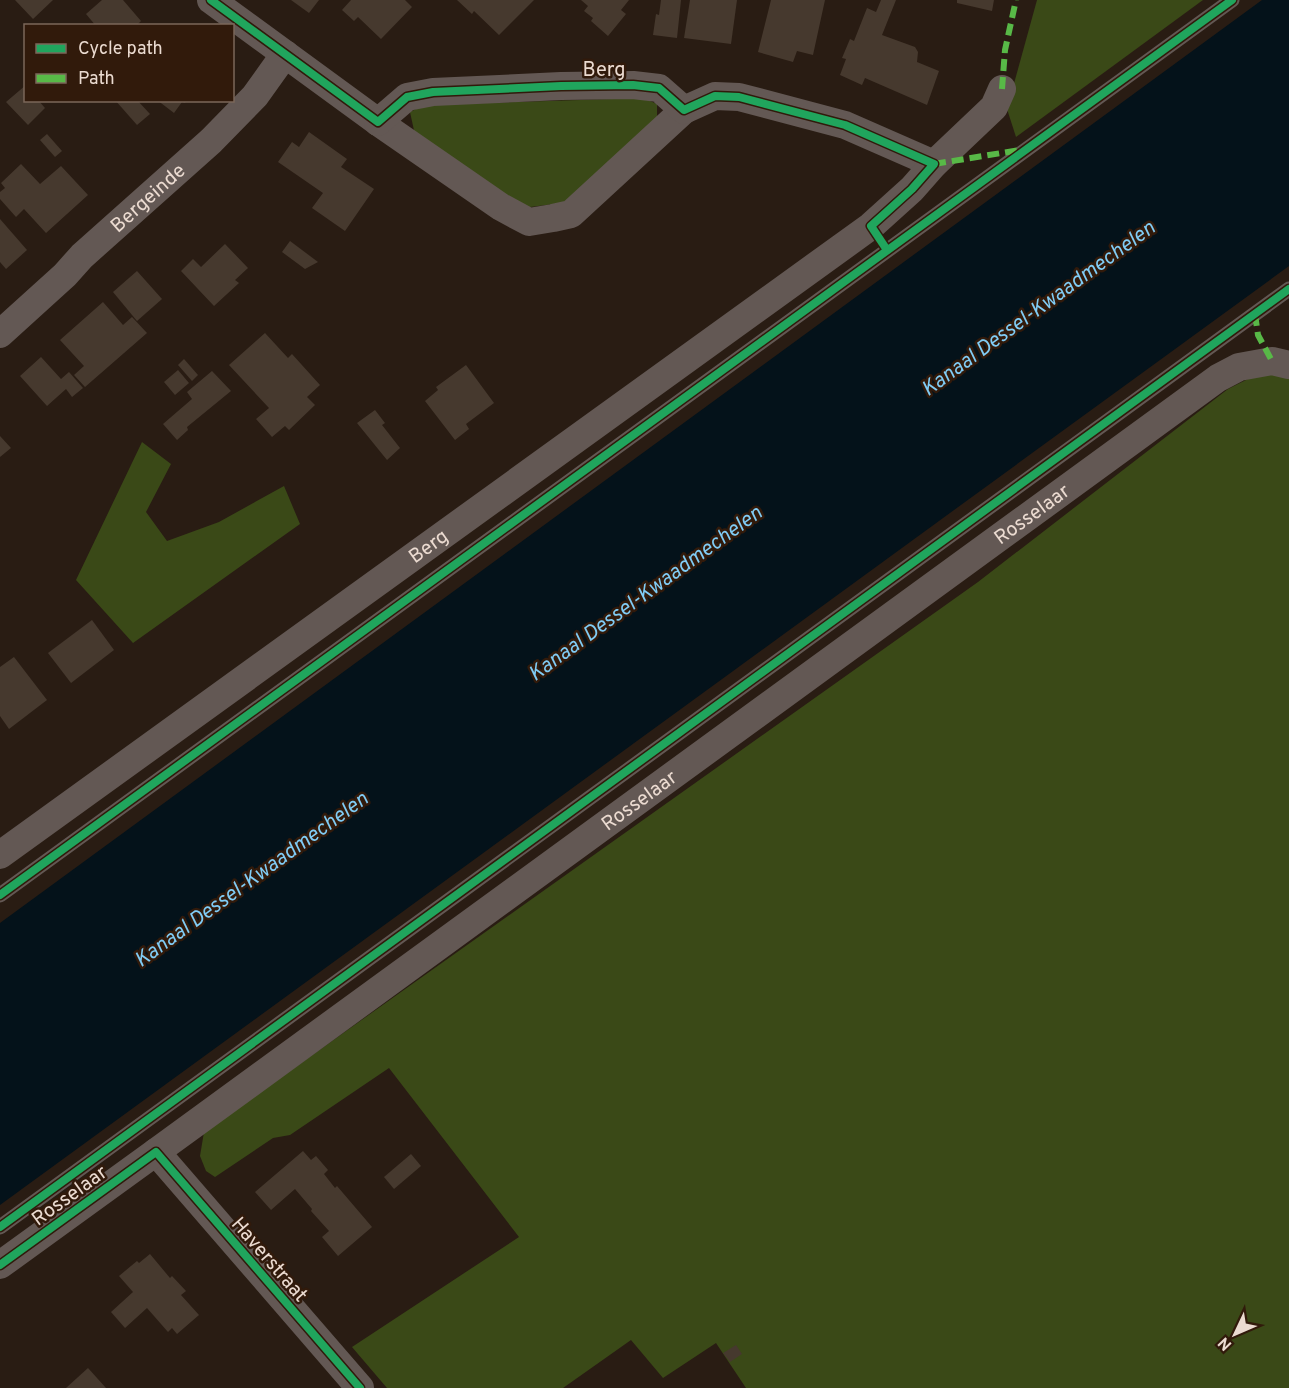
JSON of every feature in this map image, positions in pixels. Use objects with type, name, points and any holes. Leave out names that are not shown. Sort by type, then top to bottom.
[{"type":"street","points":[[211,0],[378,122],[501,207],[529,222],[571,214],[684,110],[715,96],[739,97],[844,125],[934,164]]},
{"type":"street","name":"Bergeinde","points":[[0,334],[65,275],[82,256],[212,141],[255,96],[285,54]]},
{"type":"street","name":"Berg","points":[[378,122],[407,97],[433,92],[561,86],[633,85],[659,88],[684,110]]},
{"type":"street","name":"Berg","points":[[0,855],[871,226],[912,189],[934,164],[994,107],[1002,89]]},
{"type":"street","name":"Rosselaar","points":[[0,1265],[1218,378],[1239,367],[1272,361],[1289,364]]},
{"type":"street","name":"Haverstraat","points":[[156,1152],[360,1388]]},
{"type":"lane","points":[[0,895],[1232,0]]},
{"type":"lane","points":[[0,1227],[1289,289]]},
{"type":"green space","points":[[1037,0],[1203,0],[1016,137],[1007,109]]},
{"type":"green space","points":[[643,98],[657,104],[657,119],[570,202],[522,208],[415,135],[410,112],[424,105]]},
{"type":"green space","points":[[1277,373],[1289,377],[1289,1388],[746,1388],[716,1343],[663,1378],[631,1340],[563,1388],[387,1388],[352,1347],[519,1237],[389,1068],[290,1135],[273,1138],[215,1177],[206,1171],[200,1156],[204,1132],[978,582],[1228,389],[1254,376]]},
{"type":"green space","points":[[142,442],[171,464],[146,512],[167,541],[219,522],[284,486],[300,524],[133,643],[76,580]]},
{"type":"water","name":"Kanaal Dessel-Kwaadmechelen","points":[[1262,0],[1289,0],[1289,266],[0,1205],[0,923]]},
{"type":"building","points":[[15,0],[53,0],[33,19]]},
{"type":"building","points":[[102,0],[123,0],[141,21],[138,24],[94,24],[86,14]]},
{"type":"building","points":[[291,0],[319,0],[309,13]]},
{"type":"building","points":[[351,0],[405,0],[412,7],[381,39],[358,17],[354,21],[342,10]]},
{"type":"building","points":[[457,0],[534,0],[499,35],[474,11],[472,14]]},
{"type":"building","points":[[581,0],[629,0],[621,10],[626,14],[608,36],[591,21],[593,18],[584,11],[588,6]]},
{"type":"building","points":[[661,0],[681,0],[677,38],[653,35]]},
{"type":"building","points":[[690,0],[737,0],[731,44],[684,38]]},
{"type":"building","points":[[771,0],[825,0],[813,55],[797,51],[793,62],[758,52]]},
{"type":"building","points":[[881,0],[896,0],[882,35],[915,47],[918,52],[917,62],[939,71],[927,105],[865,78],[862,85],[840,75],[846,59],[842,58],[850,39],[854,41],[867,8],[876,12]]},
{"type":"building","points":[[957,0],[994,0],[992,11],[957,3]]},
{"type":"building","points":[[24,87],[24,102],[40,102],[45,108],[28,125],[6,102]]},
{"type":"building","points":[[117,102],[139,102],[150,114],[137,125]]},
{"type":"building","points":[[160,102],[182,102],[174,113]]},
{"type":"building","points":[[309,132],[347,159],[341,167],[374,189],[345,231],[312,208],[323,193],[278,162],[292,142],[299,147]]},
{"type":"building","points":[[47,134],[62,151],[55,157],[40,140]]},
{"type":"building","points":[[21,164],[40,184],[61,166],[88,195],[46,233],[24,209],[16,217],[0,199],[0,192],[5,188],[1,183]]},
{"type":"building","points":[[0,219],[27,250],[6,269],[0,262]]},
{"type":"building","points":[[290,241],[318,262],[305,269],[282,252]]},
{"type":"building","points":[[225,244],[248,268],[235,280],[239,283],[214,306],[181,271],[193,259],[201,267]]},
{"type":"building","points":[[137,271],[162,299],[137,321],[113,292]]},
{"type":"building","points":[[103,302],[123,325],[132,317],[147,333],[85,387],[74,375],[84,366],[60,340]]},
{"type":"building","points":[[265,333],[288,358],[292,354],[320,385],[307,397],[315,405],[289,430],[285,426],[272,437],[256,419],[269,408],[229,365]]},
{"type":"building","points":[[41,357],[61,379],[69,372],[83,388],[72,397],[66,389],[47,406],[20,376]]},
{"type":"building","points":[[184,359],[198,375],[192,381],[178,365]]},
{"type":"building","points":[[466,365],[494,403],[466,424],[469,429],[455,440],[425,401],[438,390],[436,387]]},
{"type":"building","points":[[178,370],[189,383],[175,395],[164,382]]},
{"type":"building","points":[[212,371],[231,391],[187,427],[188,430],[177,440],[163,424],[192,399],[187,392]]},
{"type":"building","points":[[375,410],[385,423],[382,425],[400,448],[387,460],[357,423]]},
{"type":"building","points":[[0,436],[11,448],[0,457]]},
{"type":"building","points":[[92,620],[114,650],[71,683],[48,653]]},
{"type":"building","points":[[14,657],[47,700],[9,729],[0,716],[0,667]]},
{"type":"building","points":[[303,1151],[311,1160],[316,1156],[328,1170],[324,1174],[335,1188],[337,1186],[372,1227],[338,1256],[322,1237],[329,1231],[295,1189],[271,1210],[255,1192]]},
{"type":"building","points":[[411,1154],[421,1166],[394,1189],[384,1177]]},
{"type":"building","points":[[150,1254],[170,1278],[172,1276],[186,1291],[181,1295],[199,1315],[177,1334],[172,1328],[168,1332],[147,1308],[125,1328],[111,1312],[133,1292],[119,1276],[137,1261],[139,1263]]},
{"type":"building","points":[[736,1345],[742,1354],[730,1362],[723,1353]]},
{"type":"building","points":[[88,1368],[106,1388],[66,1388]]},
{"type":"marked path","points":[[1002,89],[1005,50],[1016,0]]},
{"type":"marked path","points":[[934,164],[1020,150]]},
{"type":"marked path","points":[[1255,314],[1258,335],[1272,361]]},
{"type":"cycle path","points":[[211,0],[378,122],[407,97],[433,92],[633,85],[659,88],[684,110],[715,96],[739,97],[845,125],[934,164],[912,189],[871,226],[887,250]]},
{"type":"cycle path","points":[[0,895],[1232,0]]},
{"type":"cycle path","points":[[0,1227],[1289,289]]},
{"type":"cycle path","points":[[0,1265],[156,1152],[360,1388]]}]
